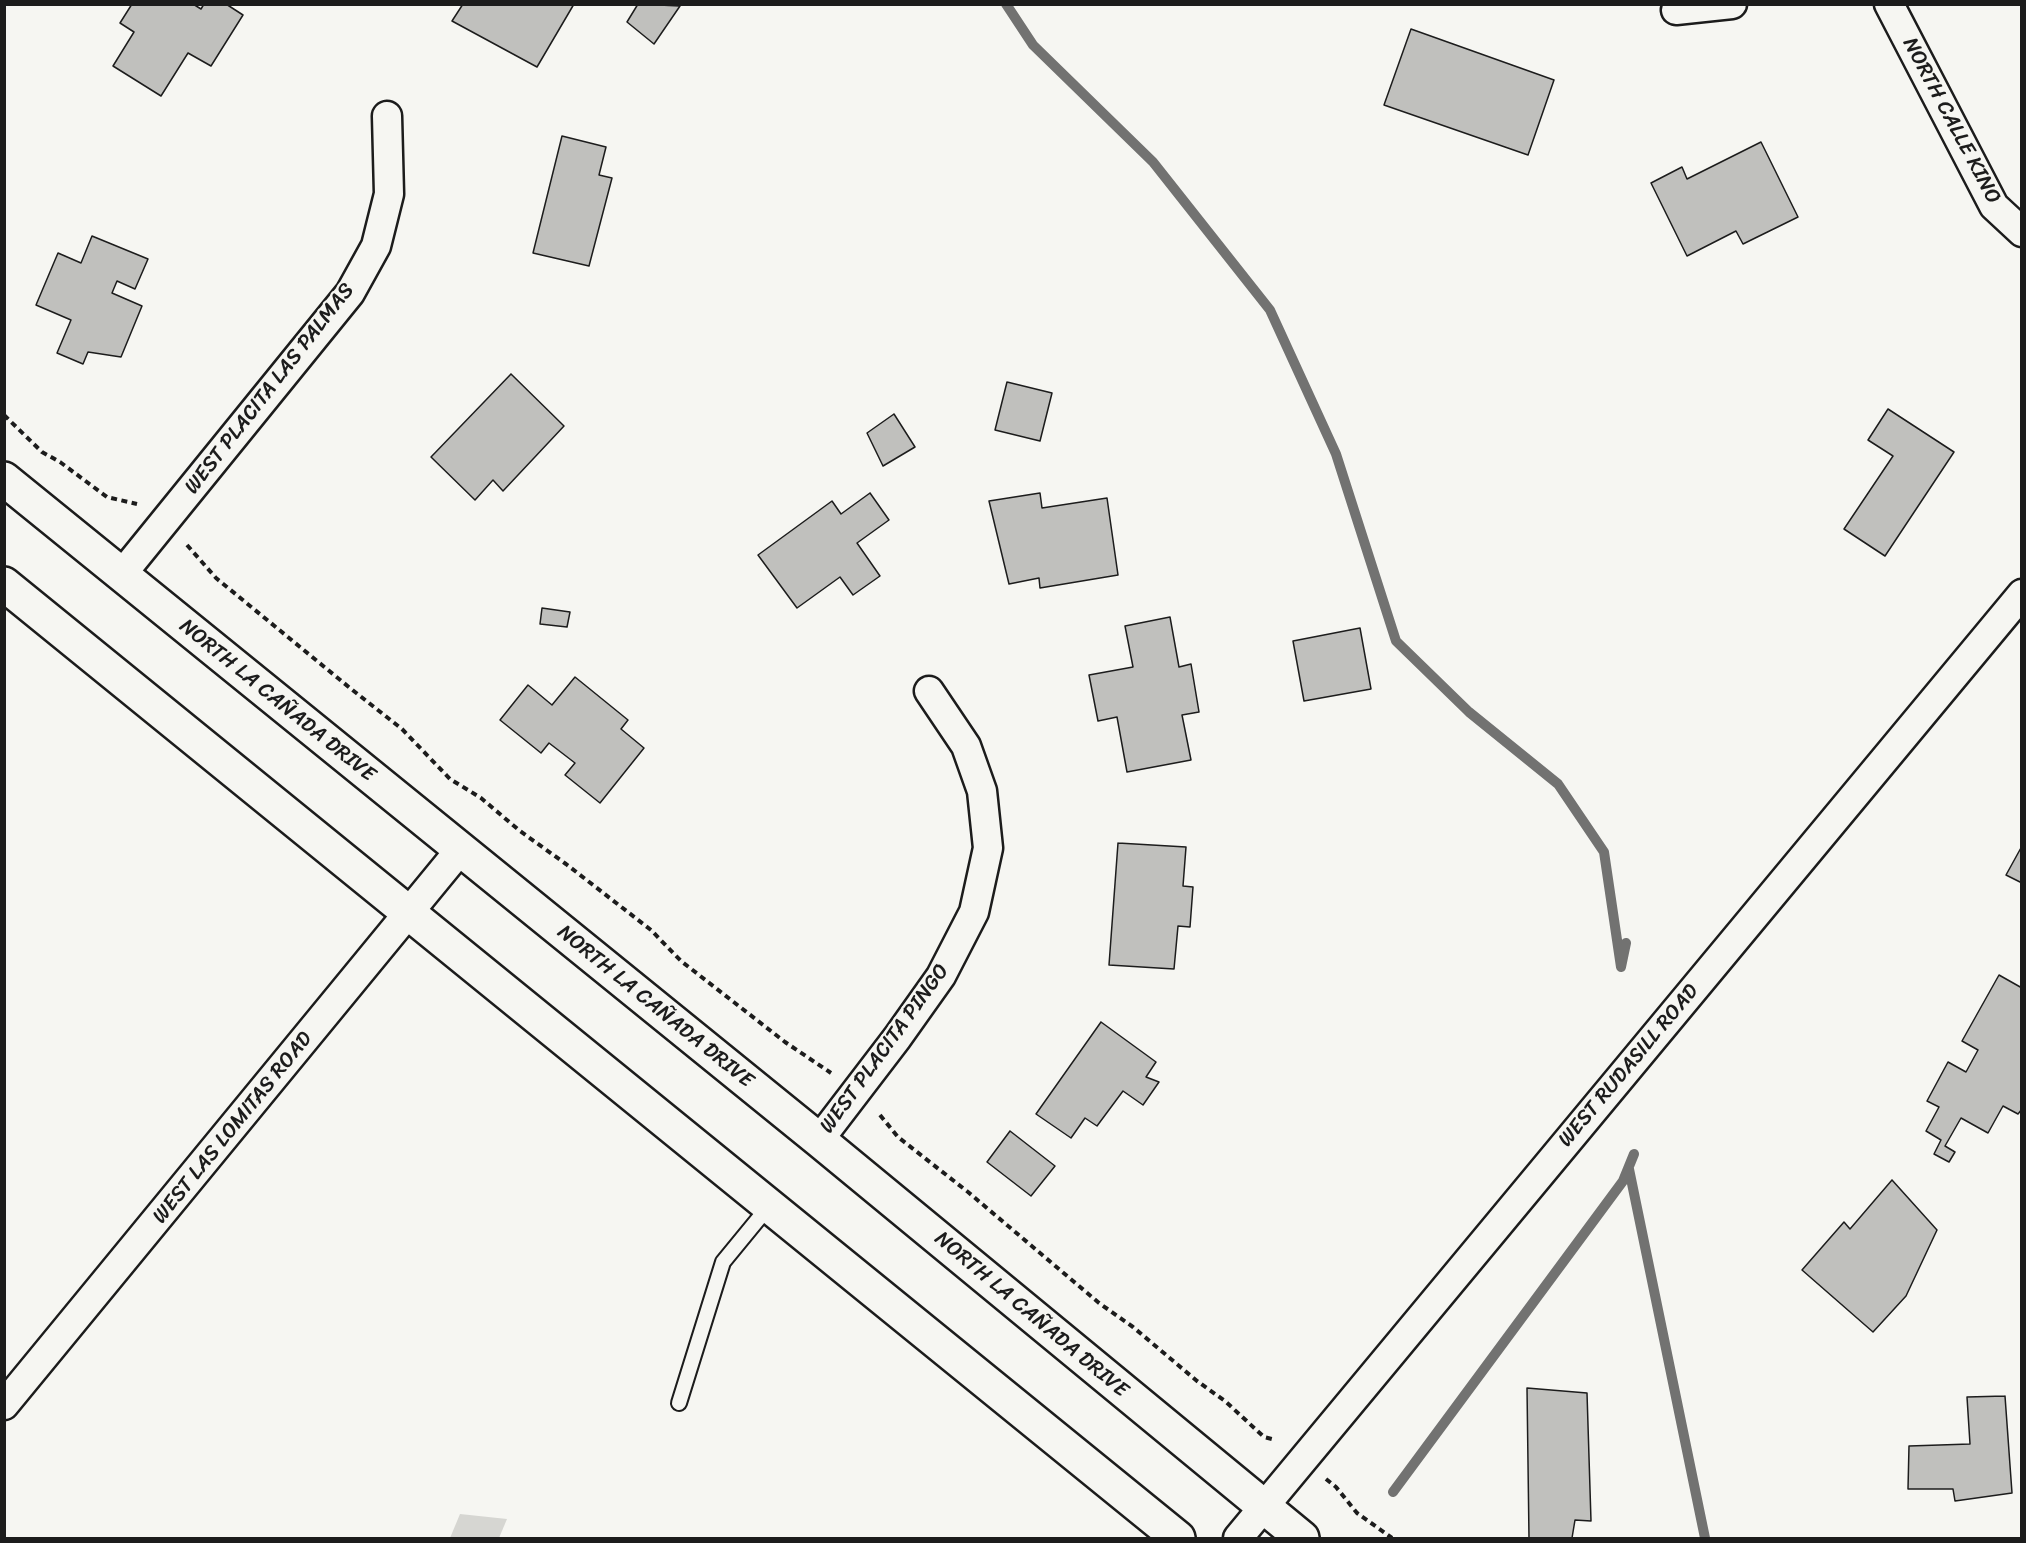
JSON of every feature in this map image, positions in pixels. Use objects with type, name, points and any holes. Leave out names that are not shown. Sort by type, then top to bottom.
[{"type":"main road","name":"NORTH LA CAÑADA DRIVE","points":[[4,479],[819,1140],[1302,1539]]},
{"type":"main road","points":[[4,584],[1178,1539]]},
{"type":"street","points":[[1677,10],[1732,4]]},
{"type":"street","name":"NORTH CALLE KINO","points":[[1889,4],[1994,206],[2022,232]]},
{"type":"street","name":"WEST PLACITA LAS PALMAS","points":[[122,574],[350,293],[376,246],[389,194],[387,116]]},
{"type":"street","name":"WEST RUDASILL ROAD","points":[[1238,1539],[2022,594]]},
{"type":"street","name":"WEST PLACITA PINGO","points":[[819,1140],[941,976],[974,912],[988,848],[982,791],[966,746],[929,691]]},
{"type":"street","name":"WEST LAS LOMITAS ROAD","points":[[4,1405],[460,850]]},
{"type":"lane","points":[[680,1404],[723,1262],[769,1206]]},
{"type":"path","points":[[4,415],[42,452],[60,462],[107,497],[138,504],[192,549],[216,578],[402,729],[450,779],[481,798],[520,831],[651,930],[681,961],[785,1042],[827,1070],[880,1115],[898,1137],[968,1192],[1099,1303],[1133,1327],[1197,1381],[1225,1401],[1264,1437],[1282,1442],[1303,1459],[1336,1487],[1357,1513],[1392,1539]]},
{"type":"shaded area","points":[[460,1514],[507,1519],[499,1538],[450,1538]]},
{"type":"building","points":[[132,4],[193,4],[201,9],[204,4],[226,4],[243,15],[211,66],[188,53],[161,96],[113,66],[134,32],[120,23]]},
{"type":"building","points":[[463,4],[574,4],[537,67],[452,21]]},
{"type":"building","points":[[638,4],[680,6],[654,44],[627,22]]},
{"type":"building","points":[[1411,29],[1554,80],[1528,155],[1384,105]]},
{"type":"building","points":[[562,136],[606,147],[599,175],[612,178],[589,266],[533,253]]},
{"type":"building","points":[[1761,142],[1798,217],[1743,244],[1736,231],[1687,256],[1651,183],[1682,167],[1687,179]]},
{"type":"building","points":[[92,236],[148,259],[135,289],[117,281],[112,293],[142,306],[121,357],[88,352],[83,364],[57,353],[71,320],[36,305],[58,253],[81,263]]},
{"type":"building","points":[[511,374],[564,426],[503,491],[493,480],[475,500],[431,457]]},
{"type":"building","points":[[1007,382],[1052,393],[1040,441],[995,430]]},
{"type":"building","points":[[1888,409],[1954,452],[1885,556],[1844,529],[1893,456],[1868,440]]},
{"type":"building","points":[[894,414],[915,447],[883,466],[867,433]]},
{"type":"building","points":[[870,493],[889,520],[857,543],[880,576],[853,595],[840,577],[797,608],[758,555],[832,501],[841,514]]},
{"type":"building","points":[[1040,493],[1042,508],[1107,498],[1118,575],[1040,588],[1039,578],[1009,584],[989,501]]},
{"type":"building","points":[[542,608],[570,612],[567,627],[540,624]]},
{"type":"building","points":[[1170,617],[1179,667],[1191,664],[1199,712],[1182,715],[1191,760],[1127,772],[1117,717],[1098,721],[1089,675],[1133,667],[1125,626]]},
{"type":"building","points":[[1360,628],[1371,689],[1304,701],[1293,641]]},
{"type":"building","points":[[575,677],[628,720],[621,729],[644,748],[600,803],[565,775],[575,763],[549,743],[541,753],[500,720],[528,685],[552,705]]},
{"type":"building","points":[[1118,843],[1186,847],[1183,886],[1193,887],[1190,927],[1178,926],[1174,969],[1109,965]]},
{"type":"building","points":[[2022,846],[2022,883],[2006,875]]},
{"type":"building","points":[[1999,975],[2022,988],[2022,1109],[2018,1114],[2003,1106],[1988,1133],[1961,1118],[1945,1146],[1955,1152],[1949,1162],[1934,1154],[1941,1140],[1926,1131],[1939,1107],[1927,1101],[1948,1062],[1966,1072],[1978,1050],[1962,1041]]},
{"type":"building","points":[[1101,1022],[1156,1062],[1146,1077],[1159,1082],[1143,1105],[1123,1091],[1097,1126],[1085,1118],[1071,1138],[1036,1114]]},
{"type":"building","points":[[1010,1131],[1055,1166],[1031,1196],[987,1162]]},
{"type":"building","points":[[1892,1180],[1937,1230],[1906,1296],[1873,1332],[1802,1270],[1844,1222],[1850,1229]]},
{"type":"building","points":[[1527,1388],[1587,1393],[1591,1521],[1575,1520],[1572,1538],[1529,1538]]},
{"type":"building","points":[[2005,1396],[2012,1493],[1955,1501],[1953,1489],[1908,1489],[1909,1446],[1970,1444],[1967,1397]]},
{"type":"waterway","points":[[1006,4],[1033,45],[1153,162],[1270,310],[1336,454],[1396,641],[1469,712],[1558,784],[1604,852],[1621,967],[1626,943]]},
{"type":"waterway","points":[[1393,1492],[1623,1181],[1634,1154]]},
{"type":"waterway","points":[[1629,1169],[1705,1538]]}]
